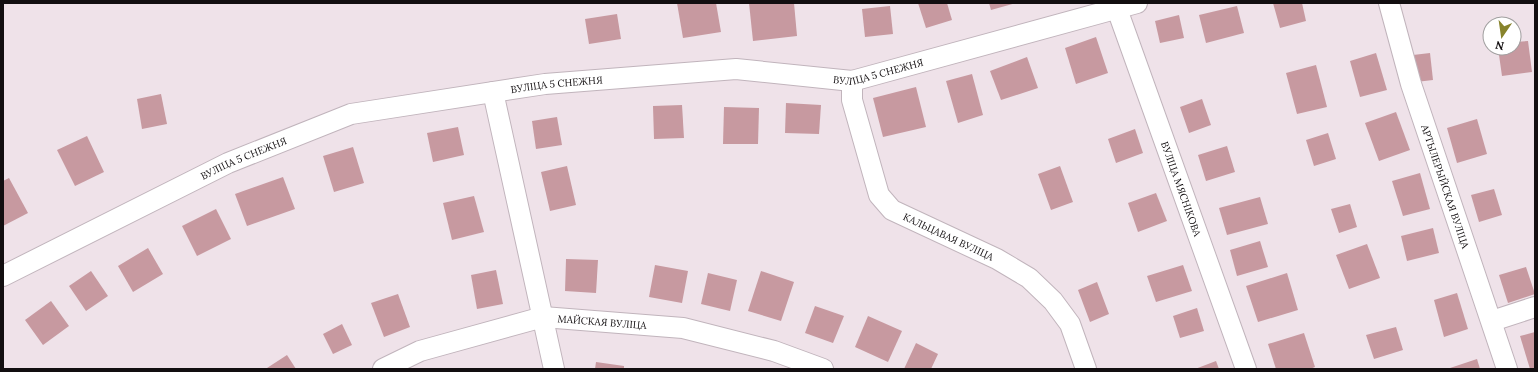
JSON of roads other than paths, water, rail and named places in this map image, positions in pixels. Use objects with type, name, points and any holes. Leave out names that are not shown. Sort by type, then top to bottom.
[{"type":"street","name":"ВУЛІЦА 5 СНЕЖНЯ","points":[[3,276],[228,163],[351,114],[545,84],[736,69],[852,81],[1137,3]]},
{"type":"street","name":"АРТЫЛЕРЫЙСКАЯ ВУЛІЦА","points":[[1389,3],[1411,84],[1507,369]]},
{"type":"street","name":"ВУЛІЦА МЯСНІКОВА","points":[[1117,9],[1246,369]]},
{"type":"street","name":"КАЛЬЦАВАЯ ВУЛІЦА","points":[[852,81],[852,100],[879,195],[892,210],[997,259],[1029,278],[1053,301],[1070,324],[1086,369]]},
{"type":"street","points":[[493,92],[554,369]]},
{"type":"street","points":[[1492,321],[1535,307]]},
{"type":"street","name":"МАЙСКАЯ ВУЛІЦА","points":[[383,369],[420,351],[543,317],[683,328],[774,350],[823,369]]}]
